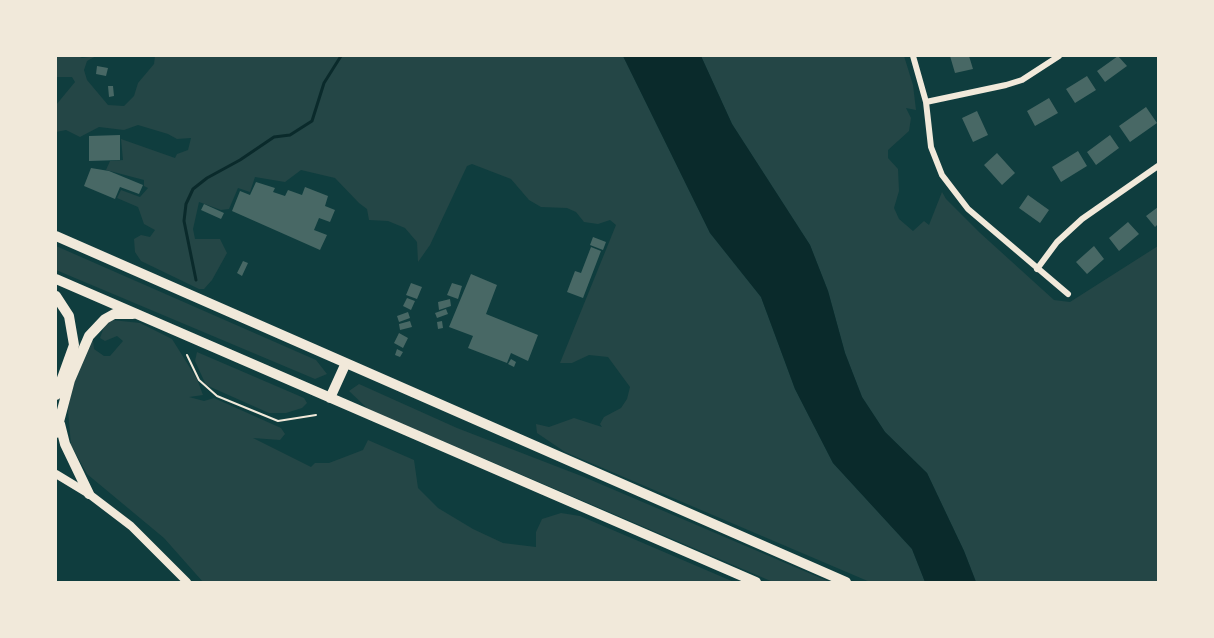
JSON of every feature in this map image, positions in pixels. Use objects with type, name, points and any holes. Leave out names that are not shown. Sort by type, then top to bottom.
[{"type":"highway","points":[[56,236],[345,365],[846,582]]},
{"type":"highway","points":[[56,279],[756,582]]},
{"type":"highway","points":[[56,296],[69,316],[74,345],[56,395]]},
{"type":"highway","points":[[89,494],[58,428],[70,380],[83,349],[96,327],[114,314],[143,315]]},
{"type":"highway","points":[[330,398],[345,365]]},
{"type":"main road","points":[[56,474],[89,494],[140,532],[187,582]]},
{"type":"street","points":[[913,56],[926,102],[931,147],[942,175],[968,209],[1068,294]]},
{"type":"street","points":[[926,102],[964,96],[1014,82],[1059,56]]},
{"type":"street","points":[[1037,269],[1057,242],[1082,219],[1158,166]]},
{"type":"path","points":[[187,355],[199,380],[217,396],[278,421],[316,415]]},
{"type":"shaded area","points":[[56,56],[82,58],[96,56],[87,61],[84,70],[87,80],[108,105],[124,106],[134,96],[138,83],[154,64],[155,56],[623,56],[710,233],[761,297],[795,389],[833,463],[912,549],[925,582],[870,582],[565,452],[537,433],[536,424],[549,427],[574,418],[602,427],[600,424],[604,417],[621,408],[627,399],[630,387],[608,357],[589,355],[572,363],[560,363],[616,225],[610,220],[598,224],[584,222],[576,212],[567,208],[541,207],[529,200],[511,179],[472,164],[467,166],[430,245],[418,262],[417,242],[405,228],[388,221],[369,220],[367,209],[335,178],[301,170],[285,182],[255,177],[250,192],[238,188],[229,209],[221,210],[199,202],[193,229],[195,239],[220,239],[227,253],[212,280],[204,289],[199,289],[141,261],[135,252],[134,239],[141,235],[150,237],[155,230],[144,224],[138,207],[117,198],[121,190],[140,197],[148,188],[144,186],[144,180],[106,170],[110,161],[123,160],[121,139],[175,158],[177,154],[188,150],[191,138],[177,139],[138,125],[124,130],[99,127],[80,137],[66,130],[56,132],[56,105],[75,82],[72,77],[56,77]]},
{"type":"shaded area","points":[[623,56],[701,56],[732,124],[810,245],[828,291],[845,353],[862,397],[885,432],[927,473],[976,582],[925,582],[912,549],[833,463],[795,389],[761,297],[710,233]]},
{"type":"shaded area","points":[[701,56],[904,56],[913,85],[916,110],[906,108],[911,118],[909,131],[888,150],[888,158],[898,169],[899,191],[894,208],[899,219],[913,231],[924,221],[929,225],[942,192],[946,199],[979,232],[1054,300],[1070,302],[1158,246],[1158,582],[976,582],[927,473],[885,432],[862,397],[845,353],[828,291],[810,245],[732,124]]},
{"type":"shaded area","points":[[56,246],[316,360],[327,374],[315,379],[56,270]]},
{"type":"shaded area","points":[[112,320],[140,323],[172,339],[197,379],[203,395],[189,397],[204,401],[214,398],[281,428],[285,434],[280,440],[253,438],[311,467],[315,463],[329,463],[363,450],[368,440],[414,460],[418,488],[438,508],[473,529],[503,543],[536,547],[536,532],[542,519],[561,513],[580,516],[734,582],[203,582],[164,538],[87,474],[71,445],[68,410],[71,390],[93,340],[94,349],[104,356],[110,356],[123,341],[117,336],[105,341],[100,338],[105,324]]},
{"type":"shaded area","points":[[197,352],[304,398],[307,403],[302,408],[286,413],[269,413],[206,385],[195,361]]},
{"type":"shaded area","points":[[359,384],[457,428],[584,477],[830,582],[773,582],[368,409],[349,391]]},
{"type":"building","points":[[950,56],[969,56],[973,69],[955,73]]},
{"type":"building","points":[[1118,56],[1127,66],[1105,82],[1097,71]]},
{"type":"building","points":[[97,66],[108,68],[106,76],[96,74]]},
{"type":"building","points":[[1087,76],[1096,90],[1075,103],[1066,89]]},
{"type":"building","points":[[108,86],[113,86],[114,96],[109,97]]},
{"type":"building","points":[[1049,98],[1058,113],[1035,126],[1027,111]]},
{"type":"building","points":[[1146,107],[1157,123],[1130,142],[1119,126]]},
{"type":"building","points":[[977,111],[988,135],[973,142],[962,118]]},
{"type":"building","points":[[120,135],[120,160],[89,161],[89,136]]},
{"type":"building","points":[[1110,135],[1119,148],[1096,165],[1087,152]]},
{"type":"building","points":[[1078,151],[1087,166],[1061,182],[1052,167]]},
{"type":"building","points":[[997,153],[1015,173],[1002,185],[984,165]]},
{"type":"building","points":[[91,168],[109,171],[143,185],[139,194],[120,187],[115,199],[84,186]]},
{"type":"building","points":[[256,182],[275,188],[273,192],[285,196],[288,190],[302,195],[305,187],[328,196],[325,206],[335,210],[330,222],[319,218],[314,230],[327,235],[320,250],[232,211],[240,191],[250,195]]},
{"type":"building","points":[[1028,195],[1049,210],[1040,223],[1019,208]]},
{"type":"building","points":[[204,204],[224,213],[221,219],[201,210]]},
{"type":"building","points":[[1158,207],[1158,224],[1155,227],[1146,216]]},
{"type":"building","points":[[1128,222],[1139,234],[1119,251],[1109,238]]},
{"type":"building","points":[[593,237],[606,242],[603,250],[590,245]]},
{"type":"building","points":[[1094,246],[1104,259],[1087,274],[1076,262]]},
{"type":"building","points":[[591,247],[601,251],[583,298],[567,292],[575,271],[581,273]]},
{"type":"building","points":[[243,261],[248,263],[242,276],[237,273]]},
{"type":"building","points":[[471,274],[497,285],[486,314],[538,335],[528,361],[511,353],[507,363],[468,348],[473,336],[449,327]]},
{"type":"building","points":[[411,283],[422,287],[417,299],[406,295]]},
{"type":"building","points":[[452,283],[462,286],[458,299],[447,295]]},
{"type":"building","points":[[407,298],[415,301],[411,310],[403,306]]},
{"type":"building","points":[[450,299],[451,306],[439,310],[438,302]]},
{"type":"building","points":[[446,309],[448,314],[437,318],[435,313]]},
{"type":"building","points":[[408,312],[410,318],[399,322],[397,316]]},
{"type":"building","points":[[410,321],[412,327],[400,330],[399,324]]},
{"type":"building","points":[[442,321],[443,328],[438,329],[437,322]]},
{"type":"building","points":[[399,333],[408,338],[403,348],[394,343]]},
{"type":"building","points":[[397,349],[403,352],[400,357],[395,355]]},
{"type":"building","points":[[511,359],[516,362],[514,367],[508,364]]},
{"type":"waterway","points":[[196,280],[184,221],[186,204],[193,189],[274,137],[290,135],[312,121],[324,83],[341,56]]}]
